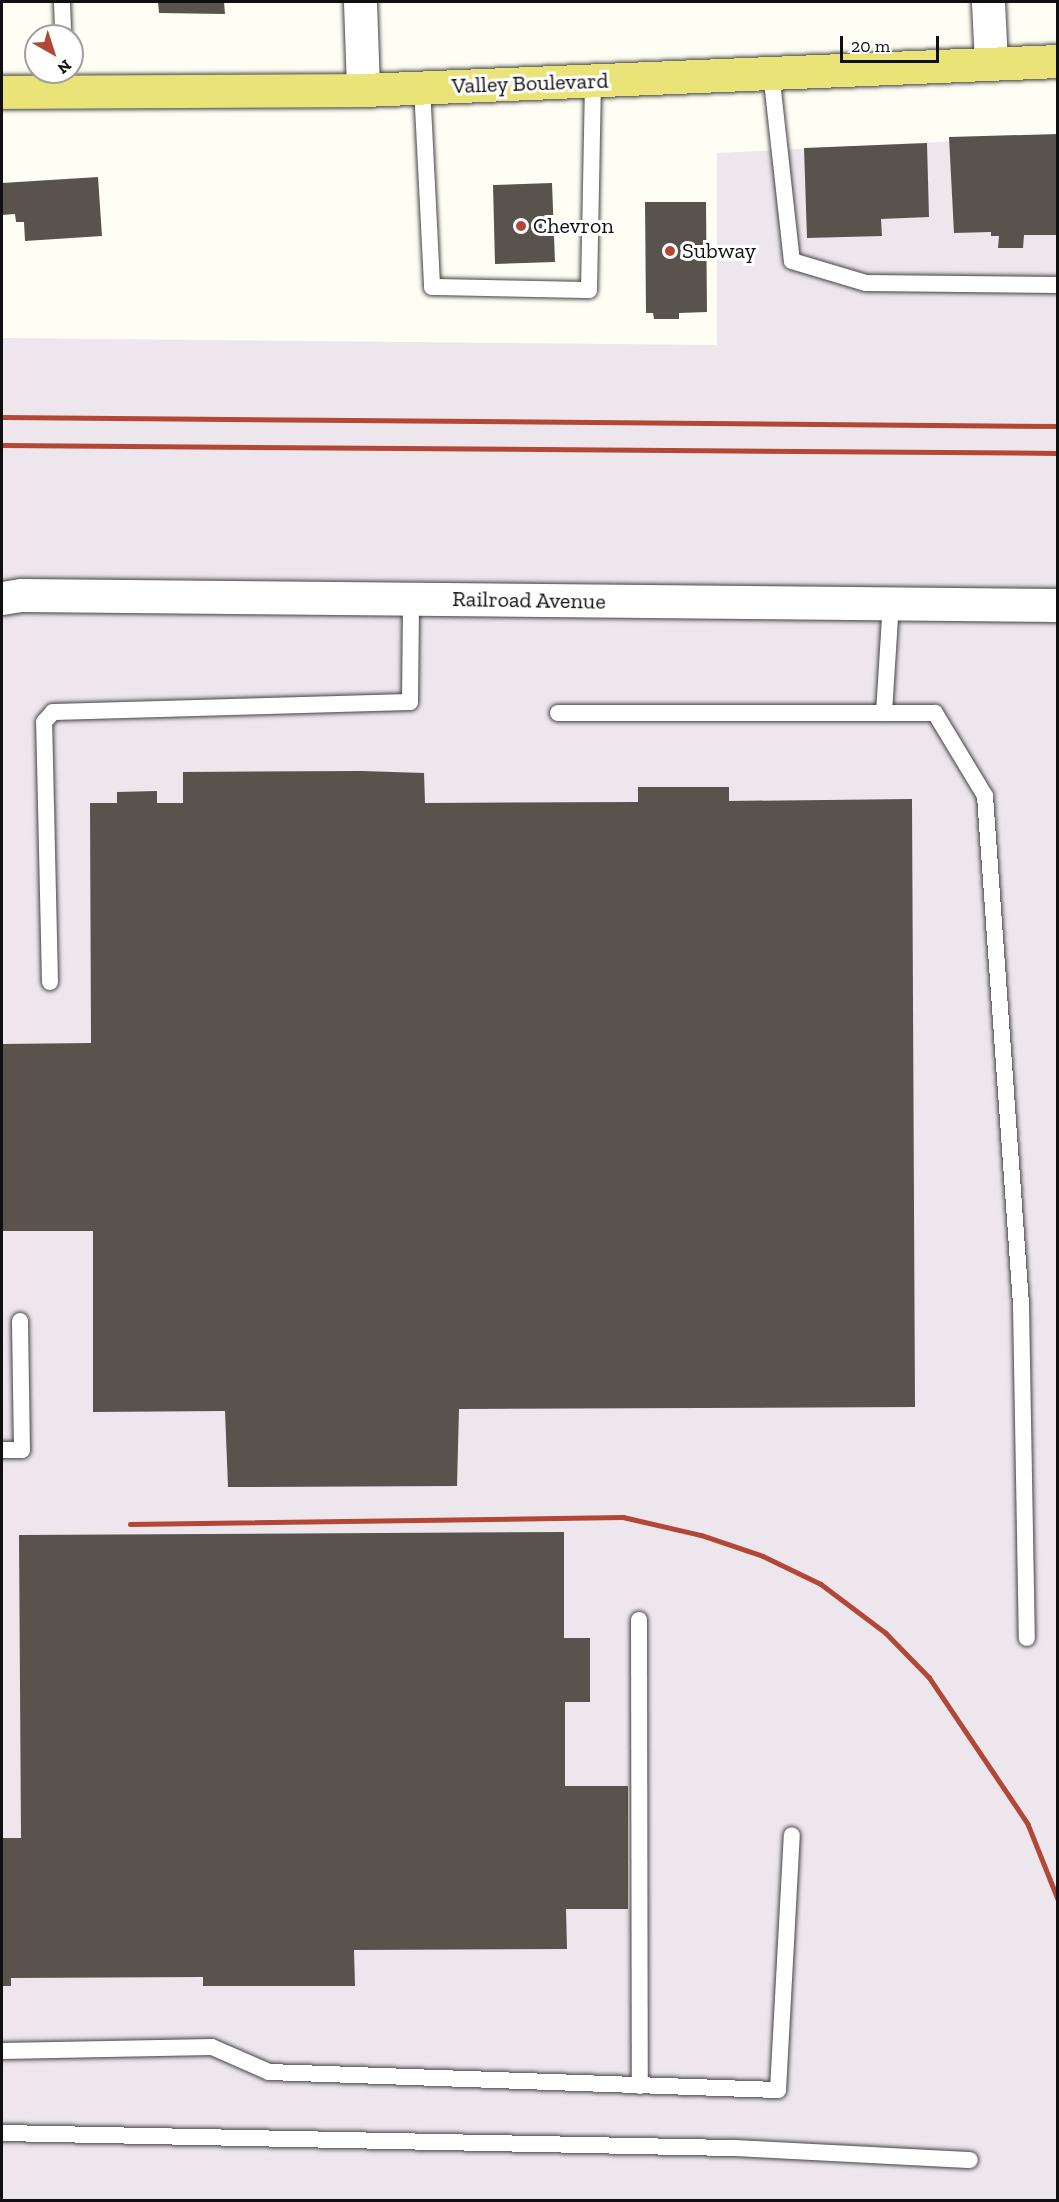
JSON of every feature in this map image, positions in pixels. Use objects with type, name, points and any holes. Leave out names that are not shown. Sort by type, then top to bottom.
[{"type":"main road","name":"Valley Boulevard","points":[[84,83],[363,90],[1058,61]]},
{"type":"main road","name":"Valley Boulevard","points":[[2,92],[52,84]]},
{"type":"street","points":[[360,2],[363,90]]},
{"type":"street","points":[[988,2],[991,63]]},
{"type":"street","name":"Railroad Avenue","points":[[2,598],[33,595],[1058,605]]},
{"type":"lane","points":[[62,2],[63,24]]},
{"type":"lane","points":[[771,72],[792,261],[866,283],[1058,285]]},
{"type":"lane","points":[[422,87],[432,287],[589,290],[593,80]]},
{"type":"lane","points":[[50,982],[44,722],[53,712],[410,702],[411,598]]},
{"type":"lane","points":[[884,713],[891,603]]},
{"type":"lane","points":[[558,713],[935,713],[985,796],[1021,1305],[1027,1638]]},
{"type":"lane","points":[[2,1450],[22,1450],[20,1321]]},
{"type":"lane","points":[[639,1620],[640,2086]]},
{"type":"lane","points":[[2,2051],[212,2047],[269,2072],[778,2090],[792,1835]]},
{"type":"lane","points":[[2,2133],[734,2148],[970,2160]]},
{"type":"shaded area","points":[[1057,136],[1057,2200],[2,2200],[2,338],[717,345],[717,153]]},
{"type":"building","points":[[158,2],[224,2],[225,14],[159,13]]},
{"type":"building","points":[[1058,134],[1058,235],[1024,235],[1023,248],[998,248],[999,236],[991,236],[991,232],[954,233],[949,137]]},
{"type":"building","points":[[927,143],[929,217],[881,219],[882,236],[807,238],[804,148]]},
{"type":"building","points":[[98,177],[102,236],[25,241],[24,222],[16,222],[15,214],[2,215],[2,183]]},
{"type":"building","points":[[552,183],[555,262],[495,264],[493,185]]},
{"type":"building","points":[[645,202],[706,202],[707,312],[679,313],[679,319],[654,319],[653,313],[646,313]]},
{"type":"building","points":[[183,772],[424,773],[425,803],[638,802],[638,787],[729,787],[729,801],[912,799],[915,1407],[459,1409],[457,1486],[228,1487],[225,1411],[93,1412],[93,1231],[2,1231],[2,1044],[91,1043],[90,803],[117,803],[117,792],[157,791],[157,803],[183,803]]},
{"type":"building","points":[[564,1532],[564,1638],[590,1638],[590,1702],[565,1702],[565,1786],[628,1786],[628,1909],[566,1909],[567,1949],[354,1950],[355,1986],[203,1986],[203,1977],[11,1978],[11,1986],[2,1986],[2,1838],[21,1838],[19,1535]]},
{"type":"railway","points":[[2,417],[1058,426]]},
{"type":"railway","points":[[2,445],[1058,453]]},
{"type":"railway","points":[[130,1524],[623,1517],[701,1535],[763,1556],[821,1584],[886,1633],[929,1677],[1028,1824],[1058,1899]]},
{"type":"place","name":"Chevron","points":[[521,226]]},
{"type":"place","name":"Subway","points":[[670,251]]}]
